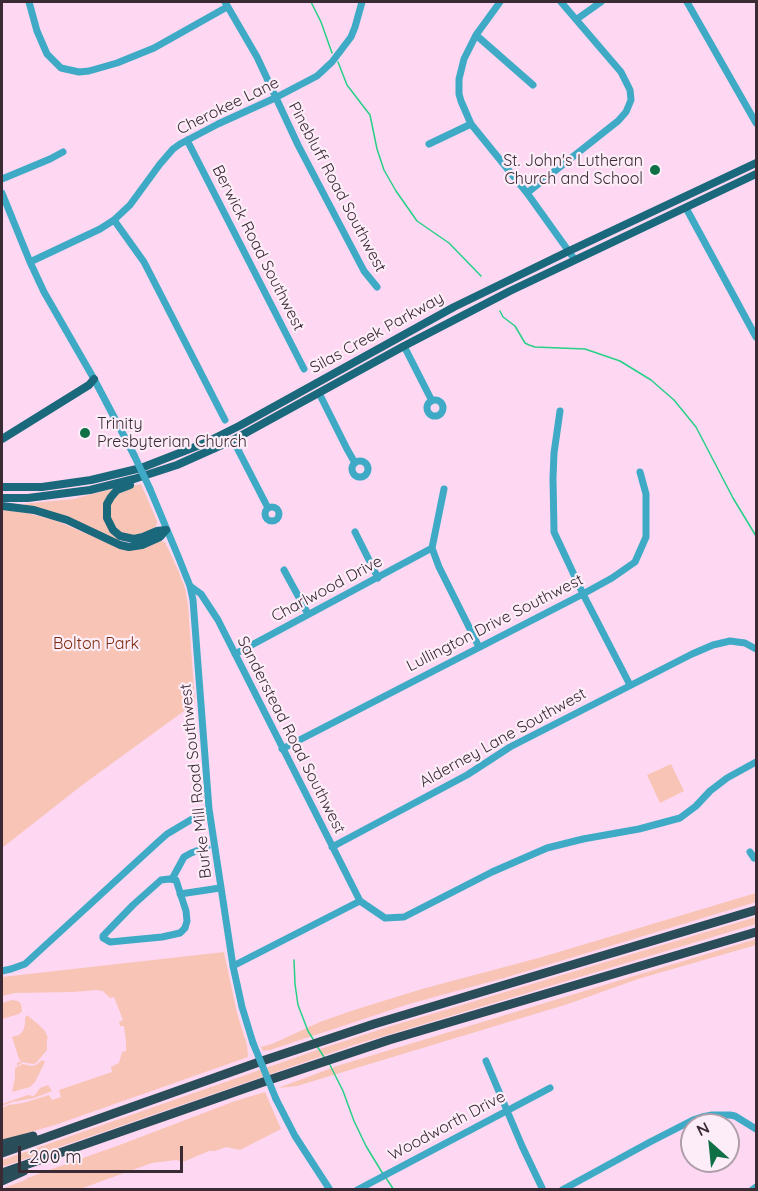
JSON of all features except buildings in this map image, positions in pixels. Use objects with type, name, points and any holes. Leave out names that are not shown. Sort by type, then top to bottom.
[{"type":"highway","points":[[2,1153],[374,1024],[756,910]]},
{"type":"highway","points":[[2,1173],[389,1040],[756,932]]},
{"type":"highway","points":[[2,1144],[99,1119]]},
{"type":"highway","points":[[2,1182],[64,1151]]},
{"type":"main road","name":"Silas Creek Parkway","points":[[2,484],[30,483],[42,487],[71,483],[124,473],[174,456],[239,426],[454,308],[756,163]]},
{"type":"main road","name":"Silas Creek Parkway","points":[[2,498],[28,498],[90,490],[177,465],[233,440],[404,346],[575,260],[756,176]]},
{"type":"main road","points":[[2,433],[87,381],[94,379]]},
{"type":"main road","points":[[2,439],[89,385],[94,379]]},
{"type":"main road","points":[[166,530],[156,531],[139,538],[124,537],[110,527],[106,508],[117,490],[158,476],[177,465]]},
{"type":"main road","points":[[2,506],[34,510],[67,520],[125,547],[149,542],[166,530]]},
{"type":"street","points":[[29,2],[46,54],[61,68],[79,72],[117,63],[154,48],[226,4]]},
{"type":"street","name":"Cherokee Lane","points":[[30,262],[114,220],[130,205],[173,149],[218,124],[317,76],[332,63],[351,37],[362,2]]},
{"type":"street","points":[[500,2],[476,35],[464,59],[459,79],[461,101],[471,124],[527,193],[575,260]]},
{"type":"street","points":[[527,193],[618,121],[631,100],[630,90],[621,72],[561,2]]},
{"type":"street","points":[[577,19],[601,2]]},
{"type":"street","points":[[687,2],[756,123]]},
{"type":"street","name":"Pinebluff Road Southwest","points":[[226,4],[257,57],[298,146],[364,271],[377,287]]},
{"type":"street","points":[[476,35],[533,84]]},
{"type":"street","points":[[429,144],[471,124]]},
{"type":"street","name":"Berwick Road Southwest","points":[[187,140],[304,369]]},
{"type":"street","points":[[2,179],[63,152]]},
{"type":"street","points":[[2,193],[44,292],[134,455],[190,586]]},
{"type":"street","points":[[686,208],[756,337]]},
{"type":"street","points":[[114,220],[144,262],[225,420]]},
{"type":"street","points":[[404,346],[432,401]]},
{"type":"street","points":[[318,393],[355,463]]},
{"type":"street","points":[[560,411],[554,453],[554,532],[630,685]]},
{"type":"street","points":[[233,440],[268,508]]},
{"type":"street","name":"Lullington Drive Southwest","points":[[282,748],[583,594],[635,562],[646,537],[646,494],[640,472]]},
{"type":"street","points":[[444,489],[432,548],[439,567],[479,646]]},
{"type":"street","points":[[354,532],[378,578]]},
{"type":"street","name":"Charlwood Drive","points":[[235,654],[432,548]]},
{"type":"street","points":[[284,570],[308,614]]},
{"type":"street","name":"Sanderstead Road Southwest","points":[[190,586],[201,594],[220,624],[360,901]]},
{"type":"street","name":"Burke Mill Road Southwest","points":[[190,586],[195,613],[209,809],[220,888],[242,1007],[253,1043],[276,1099],[295,1136],[330,1190]]},
{"type":"street","name":"Alderney Lane Southwest","points":[[332,847],[467,775],[510,747],[692,654],[723,642],[738,641],[756,649]]},
{"type":"street","points":[[233,966],[360,901],[385,918],[404,918],[492,872],[547,848],[680,818],[727,778],[756,762]]},
{"type":"street","points":[[2,971],[25,964],[167,834],[209,809]]},
{"type":"street","points":[[172,879],[186,855],[207,847]]},
{"type":"street","points":[[172,879],[176,880],[186,911],[187,921],[180,933],[127,941],[110,942],[103,938],[133,905],[161,880],[172,879]]},
{"type":"street","points":[[180,894],[220,888]]},
{"type":"street","points":[[486,1061],[543,1190]]},
{"type":"street","name":"Woodworth Drive","points":[[357,1190],[550,1088]]},
{"type":"street","points":[[562,1190],[650,1142],[702,1117],[730,1115],[756,1129]]},
{"type":"street","points":[[753,1190],[756,1187]]},
{"type":"green space","points":[[141,484],[157,524],[153,530],[135,536],[123,534],[115,528],[109,508],[113,498],[128,487]]},
{"type":"green space","points":[[119,487],[104,506],[120,538],[118,542],[23,504],[73,499]]},
{"type":"green space","name":"Bolton Park","points":[[2,510],[27,513],[57,521],[122,549],[165,542],[185,588],[195,703],[81,786],[2,848]]},
{"type":"green space","points":[[671,764],[684,791],[660,803],[647,775]]},
{"type":"green space","points":[[756,893],[756,902],[504,978],[409,1004],[270,1050],[263,1051],[261,1047],[351,1011]]},
{"type":"green space","points":[[756,917],[756,924],[354,1045],[2,1167],[2,1160],[320,1049]]},
{"type":"green space","points":[[756,939],[756,945],[638,979],[568,1004],[297,1086],[278,1088],[337,1066]]},
{"type":"green space","points":[[224,952],[248,1057],[55,1125],[2,1140],[2,1108],[49,1095],[52,1100],[61,1097],[59,1090],[112,1072],[111,1067],[119,1063],[122,1052],[126,1051],[126,1042],[124,1026],[120,1026],[119,1022],[123,1020],[114,997],[110,998],[103,991],[15,993],[2,996],[2,977]]},
{"type":"green space","points":[[12,1000],[21,1004],[22,1011],[2,1019],[2,1003]]},
{"type":"green space","points":[[27,1015],[45,1031],[48,1038],[47,1050],[36,1063],[23,1062],[17,1066],[17,1063],[21,1061],[12,1037],[23,1031]]},
{"type":"green space","points":[[42,1060],[45,1062],[35,1082],[30,1087],[12,1092],[15,1068],[23,1064],[36,1065]]},
{"type":"green space","points":[[48,1085],[52,1091],[2,1106],[2,1104],[28,1095],[34,1096],[40,1088]]},
{"type":"green space","points":[[265,1092],[281,1129],[240,1150],[226,1147],[209,1151],[183,1162],[176,1160],[152,1163],[80,1189],[2,1189],[235,1101]]},
{"type":"waterway","points":[[311,2],[332,53]]},
{"type":"waterway","points":[[338,62],[347,85],[370,115],[384,170],[396,191],[417,221],[449,243],[481,276]]},
{"type":"waterway","points":[[500,311],[503,317],[515,326],[525,343],[535,347],[585,349],[620,361],[651,380],[674,400],[696,427],[733,498],[756,536]]},
{"type":"waterway","points":[[294,960],[298,1005],[313,1039]]},
{"type":"waterway","points":[[317,1046],[324,1057]]},
{"type":"waterway","points":[[329,1063],[366,1146],[383,1174]]},
{"type":"waterway","points":[[386,1178],[394,1190]]},
{"type":"place","name":"St. John's Lutheran Church and School","points":[[655,170]]},
{"type":"place","name":"Trinity Presbyterian Church","points":[[85,433]]}]
